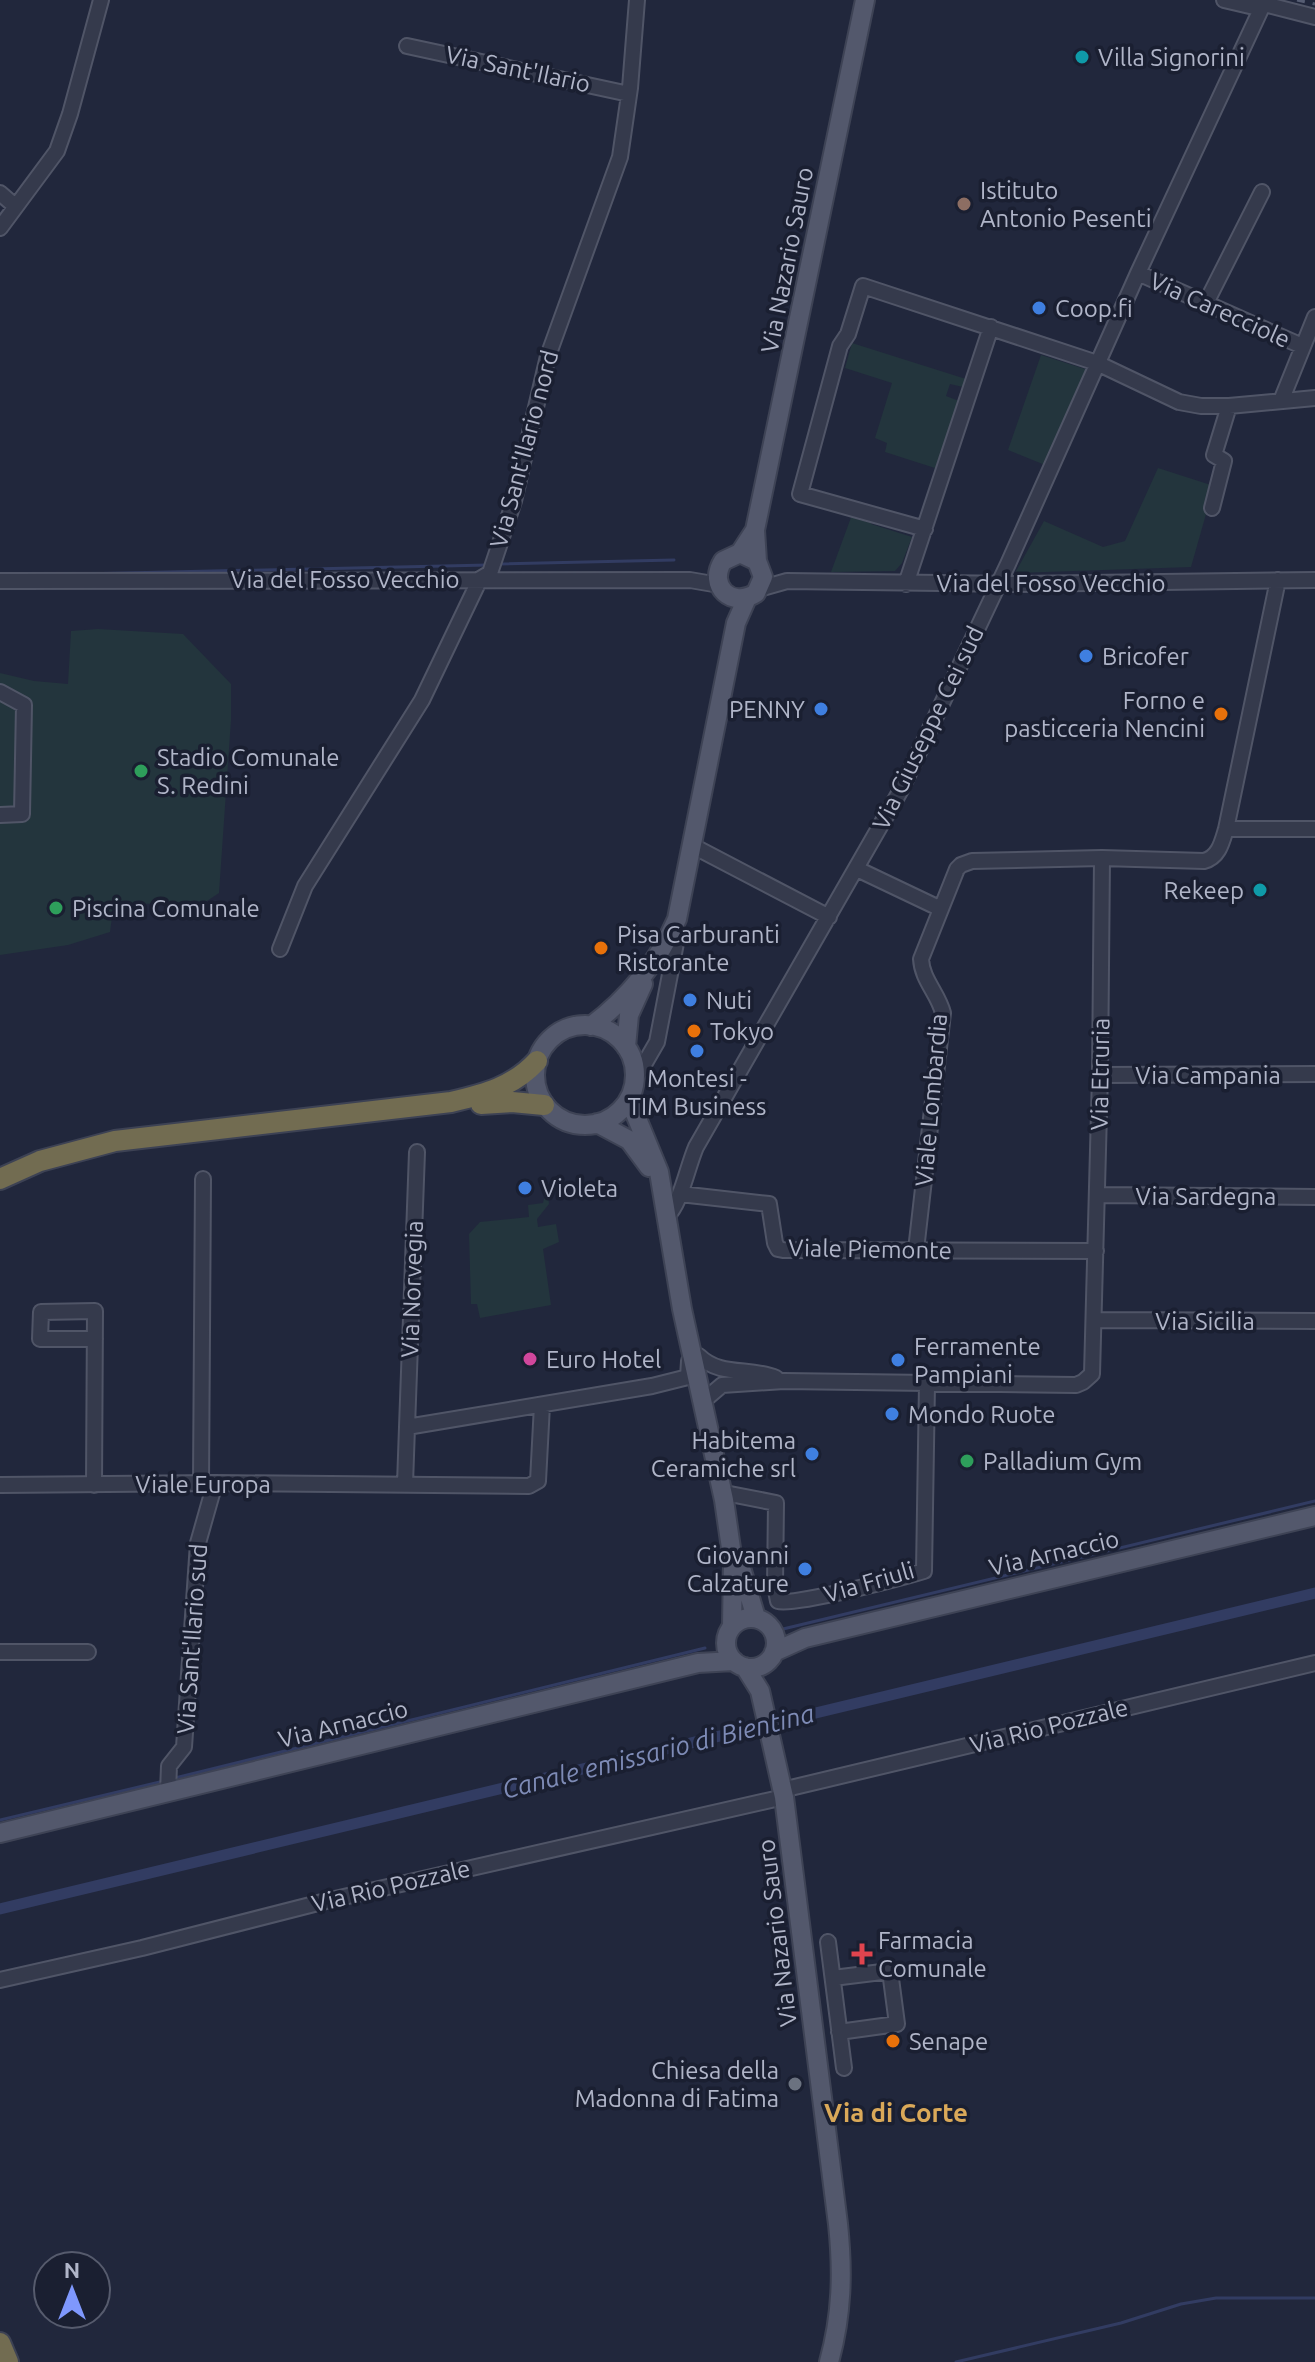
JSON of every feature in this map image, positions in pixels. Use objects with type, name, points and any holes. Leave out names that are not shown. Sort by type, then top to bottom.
[{"type":"highway","points":[[0,1179],[40,1161],[115,1141],[451,1102],[493,1092],[509,1084],[537,1061]]},
{"type":"highway","points":[[0,1188],[59,1160],[118,1146],[370,1121],[491,1103],[544,1105]]},
{"type":"highway","points":[[0,2343],[8,2362]]},
{"type":"main road","name":"Via Nazario Sauro","points":[[629,1099],[635,1080],[634,1065],[626,1047],[629,1015],[677,919],[736,623],[742,578],[755,530],[865,0]]},
{"type":"main road","name":"Via Nazario Sauro","points":[[537,1061],[544,1047],[555,1036],[568,1028],[591,1026],[611,1011],[655,960]]},
{"type":"main road","points":[[591,1026],[611,1033],[626,1047]]},
{"type":"main road","points":[[537,1061],[535,1083],[544,1105],[569,1122],[584,1125],[613,1117],[629,1099],[656,1161],[686,1328],[730,1494],[746,1592],[756,1618]]},
{"type":"main road","points":[[597,1123],[623,1136],[638,1149],[661,1190]]},
{"type":"main road","points":[[677,1268],[699,1356],[730,1536],[735,1593],[732,1626],[727,1635],[735,1658],[754,1667],[771,1650],[765,1622],[756,1618],[744,1619],[732,1626]]},
{"type":"main road","name":"Via Arnaccio","points":[[771,1650],[805,1638],[1315,1516]]},
{"type":"main road","name":"Via Nazario Sauro","points":[[760,1694],[771,1650]]},
{"type":"main road","name":"Via Nazario Sauro","points":[[735,1658],[760,1694],[783,1793],[842,2265],[840,2314],[829,2362]]},
{"type":"main road","name":"Via Arnaccio","points":[[0,1833],[168,1783],[698,1663],[735,1658]]},
{"type":"street","points":[[0,228],[57,151],[101,0]]},
{"type":"street","name":"Via Sant'Ilario nord","points":[[280,949],[305,886],[422,700],[496,556],[514,501],[548,356],[620,157],[637,0]]},
{"type":"street","points":[[1224,0],[1262,7],[1268,5],[1315,17]]},
{"type":"street","name":"Via Giuseppe Cei sud","points":[[667,1216],[674,1210],[696,1147],[902,788],[1262,7]]},
{"type":"street","name":"Via Sant'Ilario","points":[[407,46],[629,94]]},
{"type":"street","points":[[1206,303],[1262,192]]},
{"type":"street","points":[[0,193],[15,206]]},
{"type":"street","name":"Via Carecciole","points":[[1138,273],[1302,346]]},
{"type":"street","points":[[925,529],[800,494],[840,346],[848,334],[863,286],[1097,363],[1179,402],[1229,406],[1315,398]]},
{"type":"street","name":"Via Carecciole","points":[[1281,401],[1315,317]]},
{"type":"street","points":[[906,584],[991,327]]},
{"type":"street","points":[[1212,508],[1224,461],[1214,455],[1229,406]]},
{"type":"street","name":"Via del Fosso Vecchio","points":[[0,581],[485,576],[690,580],[742,578],[906,584],[1315,580]]},
{"type":"street","points":[[1102,858],[1209,860],[1219,849],[1226,829],[1278,580]]},
{"type":"street","points":[[0,692],[24,705],[22,814],[0,815]]},
{"type":"street","points":[[1226,829],[1315,829]]},
{"type":"street","points":[[693,846],[829,917]]},
{"type":"street","name":"Viale Lombardia","points":[[916,1250],[943,1013],[923,975],[921,959],[957,869],[966,862],[1102,858]]},
{"type":"street","name":"Via Etruria","points":[[705,1398],[722,1385],[784,1381],[1079,1384],[1087,1380],[1094,1369],[1102,858]]},
{"type":"street","points":[[857,869],[941,909]]},
{"type":"street","name":"Via Nazario Sauro","points":[[635,1080],[657,1042],[676,943],[677,919]]},
{"type":"street","name":"Via Campania","points":[[1100,1075],[1315,1074]]},
{"type":"street","name":"Via Norvegia","points":[[407,1427],[417,1152]]},
{"type":"street","name":"Via Sant'Ilario sud","points":[[168,1783],[169,1766],[184,1747],[198,1543],[208,1483],[203,1179]]},
{"type":"street","name":"Viale Piemonte","points":[[680,1194],[769,1204],[778,1249],[1096,1251]]},
{"type":"street","name":"Via Sardegna","points":[[1098,1195],[1315,1197]]},
{"type":"street","name":"Via Sicilia","points":[[1095,1320],[1315,1321]]},
{"type":"street","points":[[405,1484],[407,1427],[652,1386],[689,1375],[686,1328]]},
{"type":"street","points":[[94,1485],[95,1339]]},
{"type":"street","name":"Via Etruria","points":[[699,1356],[717,1368],[763,1373],[784,1381]]},
{"type":"street","name":"Via Friuli","points":[[730,1494],[776,1503],[776,1597],[783,1603],[924,1571],[927,1384]]},
{"type":"street","points":[[652,1386],[684,1387],[705,1398]]},
{"type":"street","name":"Viale Europa","points":[[0,1485],[529,1486],[538,1481],[542,1405]]},
{"type":"street","points":[[0,1652],[88,1652]]},
{"type":"street","name":"Via Rio Pozzale","points":[[0,1980],[1315,1663]]},
{"type":"street","points":[[828,1942],[844,2068]]},
{"type":"street","points":[[809,1994],[833,1984],[890,1971],[897,2024],[839,2032]]},
{"type":"shaded area","points":[[852,343],[966,379],[963,387],[950,384],[946,396],[959,401],[938,469],[885,452],[887,443],[875,438],[892,383],[845,368]]},
{"type":"shaded area","points":[[1041,355],[1085,369],[1086,373],[1045,465],[1008,450]]},
{"type":"shaded area","points":[[1158,468],[1214,486],[1191,567],[1015,573],[1044,521],[1103,547],[1125,541]]},
{"type":"shaded area","points":[[853,512],[873,519],[871,524],[912,537],[902,563],[895,571],[831,572]]},
{"type":"shaded area","points":[[98,629],[183,634],[231,684],[219,893],[207,901],[121,905],[112,917],[110,932],[68,945],[0,955],[0,673],[34,681],[68,684],[71,631]]},
{"type":"shaded area","points":[[547,1187],[549,1204],[537,1219],[538,1227],[556,1224],[559,1242],[543,1249],[551,1305],[480,1318],[477,1304],[471,1304],[469,1234],[480,1222],[529,1217],[528,1205],[543,1203]]},
{"type":"waterway","points":[[500,564],[674,560]]},
{"type":"waterway","points":[[80,574],[488,565]]},
{"type":"waterway","points":[[783,1629],[1315,1501]]},
{"type":"waterway","name":"Canale emissario di Bientina","points":[[0,1909],[1315,1593]]},
{"type":"waterway","points":[[175,1778],[705,1648]]},
{"type":"waterway","points":[[0,1820],[164,1781]]},
{"type":"waterway","points":[[956,2362],[1121,2323],[1181,2304],[1216,2298],[1315,2298]]},
{"type":"railway","points":[[1297,0],[1315,4]]},
{"type":"place","name":"Villa Signorini","points":[[1082,57]]},
{"type":"place","name":"Istituto Antonio Pesenti","points":[[964,204]]},
{"type":"place","name":"Coop.fi","points":[[1039,308]]},
{"type":"place","name":"Bricofer","points":[[1086,656]]},
{"type":"place","name":"PENNY","points":[[821,709]]},
{"type":"place","name":"Forno e pasticceria Nencini","points":[[1221,714]]},
{"type":"place","name":"Stadio Comunale S. Redini","points":[[141,771]]},
{"type":"place","name":"Rekeep","points":[[1260,890]]},
{"type":"place","name":"Piscina Comunale","points":[[56,908]]},
{"type":"place","name":"Pisa Carburanti Ristorante","points":[[601,948]]},
{"type":"place","name":"Nuti","points":[[690,1000]]},
{"type":"place","name":"Tokyo","points":[[694,1031]]},
{"type":"place","name":"Montesi - TIM Business","points":[[697,1051]]},
{"type":"place","name":"Violeta","points":[[525,1188]]},
{"type":"place","name":"Euro Hotel","points":[[530,1359]]},
{"type":"place","name":"Ferramente Pampiani","points":[[898,1360]]},
{"type":"place","name":"Mondo Ruote","points":[[892,1414]]},
{"type":"place","name":"Habitema Ceramiche srl","points":[[812,1454]]},
{"type":"place","name":"Palladium Gym","points":[[967,1461]]},
{"type":"place","name":"Giovanni Calzature","points":[[805,1569]]},
{"type":"place","name":"Farmacia Comunale","points":[[862,1954]]},
{"type":"place","name":"Senape","points":[[893,2041]]},
{"type":"place","name":"Chiesa della Madonna di Fatima","points":[[795,2084]]},
{"type":"district","name":"Via di Corte","points":[[896,2112]]}]
